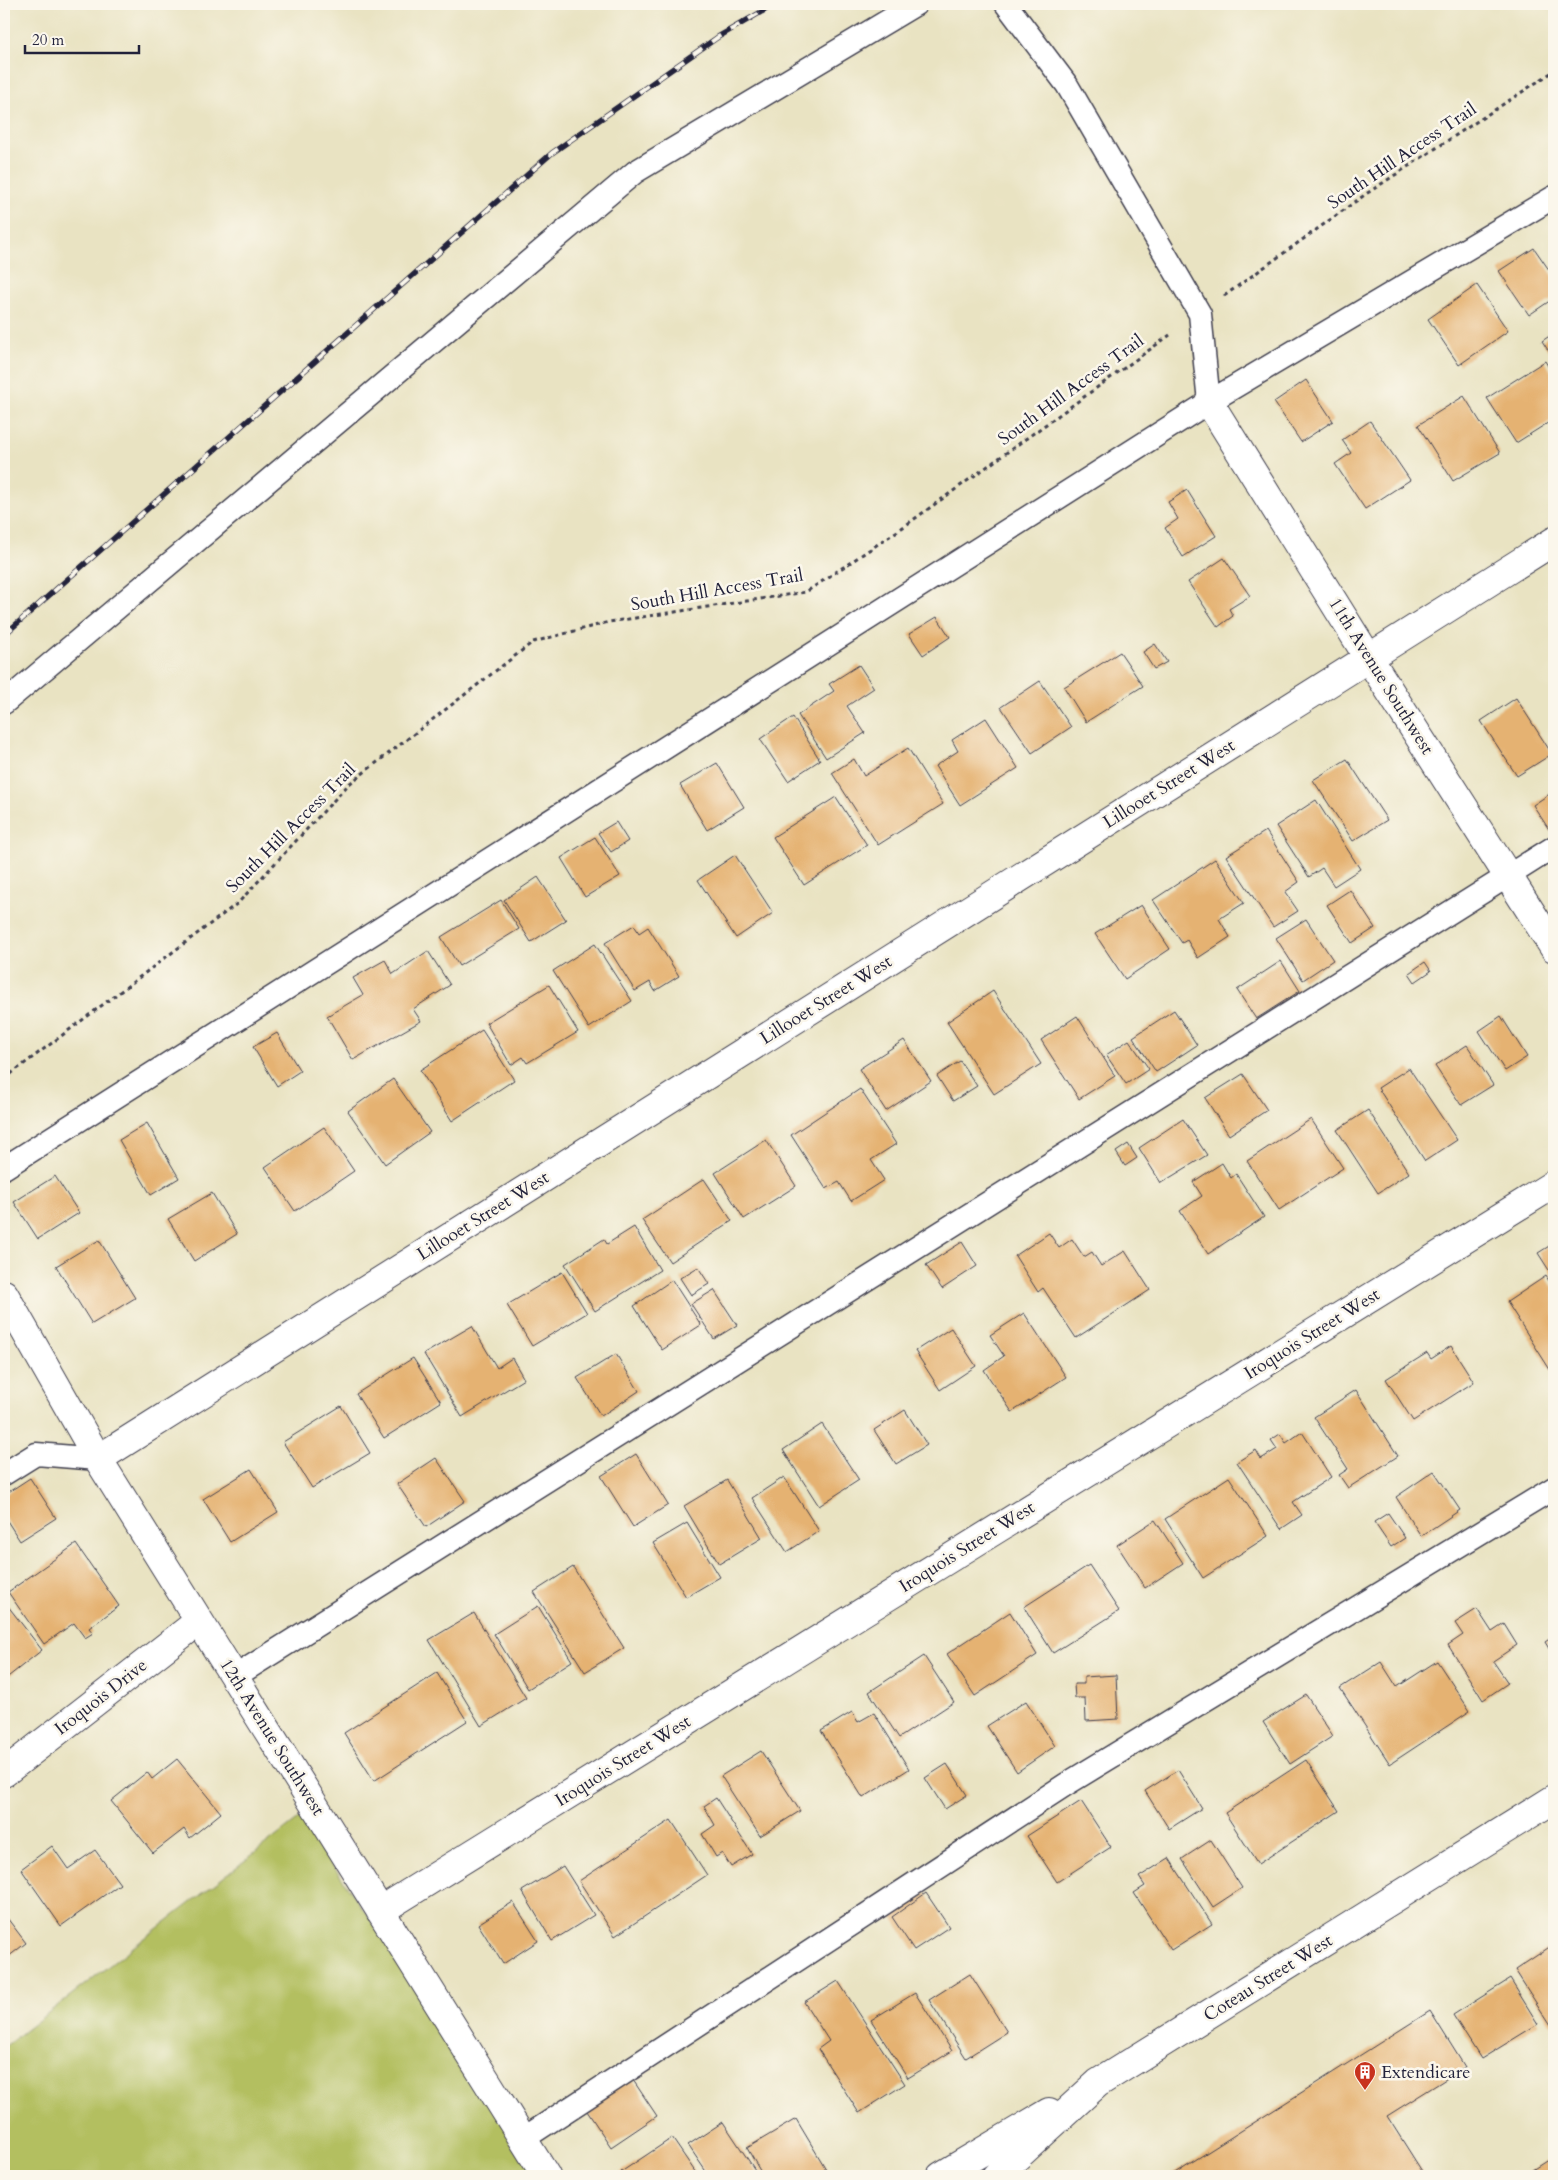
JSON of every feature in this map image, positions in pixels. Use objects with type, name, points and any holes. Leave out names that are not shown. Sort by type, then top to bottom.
[{"type":"street","name":"11th Avenue Southwest","points":[[1209,402],[1368,658],[1554,948]]},
{"type":"street","name":"Lillooet Street West","points":[[98,1459],[1554,541]]},
{"type":"street","name":"Iroquois Street West","points":[[380,1911],[1554,1184]]},
{"type":"street","name":"12th Avenue Southwest","points":[[4,1294],[98,1459],[546,2176]]},
{"type":"street","name":"Iroquois Drive","points":[[4,1773],[199,1621]]},
{"type":"street","name":"Coteau Street West","points":[[996,2176],[1098,2083],[1554,1799]]},
{"type":"street","points":[[941,2176],[1098,2083]]},
{"type":"lane","points":[[4,704],[635,172],[916,4]]},
{"type":"lane","points":[[1006,4],[1066,85],[1200,314],[1209,402]]},
{"type":"lane","points":[[4,1168],[1209,402],[1554,197]]},
{"type":"lane","points":[[234,1677],[1554,847]]},
{"type":"lane","points":[[4,1474],[36,1454],[98,1459]]},
{"type":"lane","points":[[523,2139],[1065,1785],[1554,1488]]},
{"type":"path","name":"South Hill Access Trail","points":[[4,1079],[238,903],[349,784],[533,642],[609,622],[806,592],[900,530],[1366,194],[1554,71]]},
{"type":"green space","points":[[300,1818],[523,2139],[543,2176],[4,2176],[4,2047]]},
{"type":"building","points":[[1534,248],[1554,277],[1554,298],[1529,315],[1499,271]]},
{"type":"building","points":[[1477,285],[1508,331],[1459,365],[1428,319]]},
{"type":"building","points":[[1554,333],[1554,359],[1542,341]]},
{"type":"building","points":[[1545,361],[1554,376],[1554,419],[1516,443],[1487,398]]},
{"type":"building","points":[[1306,380],[1333,421],[1301,442],[1274,402]]},
{"type":"building","points":[[1464,396],[1500,453],[1453,481],[1418,425]]},
{"type":"building","points":[[1370,421],[1410,480],[1365,509],[1335,464],[1351,453],[1342,440]]},
{"type":"building","points":[[1187,490],[1216,536],[1183,557],[1165,528],[1178,519],[1168,502]]},
{"type":"building","points":[[1224,558],[1250,596],[1229,609],[1233,616],[1218,627],[1188,582]]},
{"type":"building","points":[[937,617],[950,637],[923,655],[909,634]]},
{"type":"building","points":[[1155,644],[1167,662],[1154,669],[1143,652]]},
{"type":"building","points":[[1120,652],[1143,686],[1086,722],[1064,687]]},
{"type":"building","points":[[859,665],[874,688],[847,706],[865,733],[826,758],[798,715],[834,691],[829,684]]},
{"type":"building","points":[[1040,681],[1071,727],[1032,753],[1001,707]]},
{"type":"building","points":[[1516,698],[1552,754],[1517,776],[1481,721]]},
{"type":"building","points":[[793,717],[820,760],[788,781],[760,739]]},
{"type":"building","points":[[986,718],[1018,768],[960,805],[935,766],[958,751],[952,740]]},
{"type":"building","points":[[908,748],[943,804],[878,845],[832,773],[854,759],[864,776]]},
{"type":"building","points":[[1347,759],[1387,820],[1353,841],[1313,780]]},
{"type":"building","points":[[717,763],[744,807],[707,830],[680,785]]},
{"type":"building","points":[[1551,793],[1554,798],[1554,829],[1550,831],[1533,805]]},
{"type":"building","points":[[836,797],[867,845],[804,885],[773,837]]},
{"type":"building","points":[[1316,800],[1360,869],[1334,886],[1322,868],[1309,877],[1276,826]]},
{"type":"building","points":[[616,822],[628,841],[611,852],[598,833]]},
{"type":"building","points":[[1266,831],[1299,882],[1285,892],[1298,911],[1273,927],[1226,856]]},
{"type":"building","points":[[595,837],[620,876],[585,897],[561,858]]},
{"type":"building","points":[[735,855],[773,913],[736,938],[698,880]]},
{"type":"building","points":[[1215,859],[1244,903],[1219,919],[1230,937],[1198,958],[1187,940],[1182,943],[1153,900]]},
{"type":"building","points":[[538,877],[566,920],[531,942],[504,900]]},
{"type":"building","points":[[1350,890],[1375,928],[1352,943],[1327,905]]},
{"type":"building","points":[[501,900],[519,929],[459,966],[441,937]]},
{"type":"building","points":[[1141,905],[1170,949],[1125,979],[1095,934]]},
{"type":"building","points":[[1306,919],[1333,960],[1303,980],[1276,938]]},
{"type":"building","points":[[634,925],[639,933],[648,927],[679,976],[655,991],[650,982],[635,991],[605,943]]},
{"type":"building","points":[[595,944],[632,1001],[589,1028],[553,971]]},
{"type":"building","points":[[428,951],[450,985],[413,1009],[421,1021],[353,1060],[327,1016],[363,995],[353,978],[385,960],[393,974]]},
{"type":"building","points":[[1281,961],[1300,991],[1256,1019],[1237,990]]},
{"type":"building","points":[[1425,962],[1431,971],[1415,982],[1409,973]]},
{"type":"building","points":[[549,985],[578,1032],[527,1063],[523,1057],[511,1065],[486,1023]]},
{"type":"building","points":[[993,991],[1041,1064],[994,1094],[947,1022]]},
{"type":"building","points":[[1174,1010],[1197,1045],[1156,1072],[1133,1037]]},
{"type":"building","points":[[1077,1016],[1115,1076],[1079,1099],[1041,1040]]},
{"type":"building","points":[[1501,1016],[1527,1057],[1505,1071],[1479,1031]]},
{"type":"building","points":[[482,1030],[514,1080],[452,1121],[420,1070]]},
{"type":"building","points":[[277,1033],[300,1071],[277,1086],[253,1047]]},
{"type":"building","points":[[904,1040],[931,1081],[886,1111],[859,1069]]},
{"type":"building","points":[[1129,1040],[1149,1069],[1126,1084],[1106,1055]]},
{"type":"building","points":[[1467,1045],[1493,1085],[1461,1105],[1435,1066]]},
{"type":"building","points":[[960,1061],[977,1086],[953,1101],[937,1076]]},
{"type":"building","points":[[1409,1068],[1457,1140],[1425,1161],[1378,1088]]},
{"type":"building","points":[[1243,1074],[1267,1110],[1229,1135],[1205,1098]]},
{"type":"building","points":[[393,1079],[430,1132],[385,1164],[348,1111]]},
{"type":"building","points":[[860,1089],[896,1144],[871,1160],[884,1180],[851,1201],[839,1182],[826,1189],[791,1135]]},
{"type":"building","points":[[1368,1110],[1409,1173],[1378,1193],[1337,1130]]},
{"type":"building","points":[[1183,1119],[1207,1155],[1161,1183],[1139,1148]]},
{"type":"building","points":[[1311,1119],[1343,1168],[1279,1210],[1247,1161]]},
{"type":"building","points":[[147,1123],[179,1178],[151,1195],[119,1140]]},
{"type":"building","points":[[324,1127],[354,1171],[295,1211],[265,1167]]},
{"type":"building","points":[[766,1140],[796,1186],[744,1219],[715,1173]]},
{"type":"building","points":[[1128,1144],[1137,1158],[1125,1166],[1116,1152]]},
{"type":"building","points":[[1222,1163],[1231,1178],[1236,1174],[1264,1217],[1208,1254],[1180,1211],[1202,1196],[1193,1182]]},
{"type":"building","points":[[55,1176],[79,1213],[38,1239],[14,1202]]},
{"type":"building","points":[[704,1179],[732,1221],[670,1262],[642,1220]]},
{"type":"building","points":[[212,1193],[237,1234],[194,1261],[168,1219]]},
{"type":"building","points":[[634,1227],[660,1270],[595,1311],[565,1264],[604,1239],[607,1244]]},
{"type":"building","points":[[1049,1233],[1059,1248],[1072,1239],[1084,1257],[1092,1252],[1101,1266],[1125,1251],[1150,1290],[1076,1338],[1043,1288],[1038,1292],[1015,1256]]},
{"type":"building","points":[[99,1240],[135,1298],[92,1324],[56,1266]]},
{"type":"building","points":[[962,1242],[977,1266],[942,1289],[926,1265]]},
{"type":"building","points":[[1554,1243],[1554,1278],[1538,1253]]},
{"type":"building","points":[[698,1267],[709,1284],[691,1295],[680,1278]]},
{"type":"building","points":[[562,1272],[587,1313],[532,1346],[507,1305]]},
{"type":"building","points":[[1546,1276],[1554,1289],[1554,1376],[1507,1302]]},
{"type":"building","points":[[672,1280],[701,1325],[662,1350],[634,1306]]},
{"type":"building","points":[[714,1290],[737,1325],[714,1339],[691,1304]]},
{"type":"building","points":[[1024,1313],[1066,1377],[1012,1412],[984,1370],[1004,1356],[990,1335]]},
{"type":"building","points":[[472,1326],[497,1368],[512,1358],[524,1379],[462,1417],[424,1354]]},
{"type":"building","points":[[951,1328],[976,1366],[940,1390],[915,1351]]},
{"type":"building","points":[[1451,1346],[1474,1382],[1413,1421],[1386,1379],[1427,1353],[1431,1359]]},
{"type":"building","points":[[616,1354],[639,1391],[601,1416],[577,1378]]},
{"type":"building","points":[[413,1358],[441,1402],[384,1438],[356,1394]]},
{"type":"building","points":[[1356,1390],[1398,1456],[1348,1488],[1339,1475],[1348,1469],[1314,1417]]},
{"type":"building","points":[[341,1406],[370,1453],[312,1488],[283,1442]]},
{"type":"building","points":[[905,1410],[927,1445],[896,1464],[874,1430]]},
{"type":"building","points":[[822,1424],[859,1480],[819,1506],[783,1450]]},
{"type":"building","points":[[1302,1432],[1331,1477],[1293,1502],[1302,1515],[1281,1529],[1237,1462],[1256,1450],[1261,1459],[1277,1449],[1271,1440],[1280,1434],[1286,1443]]},
{"type":"building","points":[[636,1454],[668,1505],[633,1527],[601,1476]]},
{"type":"building","points":[[436,1458],[465,1501],[426,1527],[397,1484]]},
{"type":"building","points":[[251,1469],[278,1512],[230,1542],[203,1499]]},
{"type":"building","points":[[1434,1471],[1460,1510],[1421,1536],[1396,1497]]},
{"type":"building","points":[[784,1477],[819,1531],[787,1552],[752,1498]]},
{"type":"building","points":[[1229,1477],[1268,1536],[1203,1578],[1165,1519]]},
{"type":"building","points":[[30,1478],[56,1518],[20,1541],[4,1516],[4,1495]]},
{"type":"building","points":[[727,1480],[762,1538],[719,1564],[684,1506]]},
{"type":"building","points":[[1388,1513],[1405,1538],[1391,1547],[1374,1522]]},
{"type":"building","points":[[1155,1520],[1183,1563],[1145,1588],[1117,1545]]},
{"type":"building","points":[[687,1523],[720,1577],[686,1597],[653,1543]]},
{"type":"building","points":[[76,1544],[119,1606],[89,1628],[93,1633],[85,1638],[74,1623],[44,1644],[8,1592]]},
{"type":"building","points":[[1089,1565],[1119,1611],[1053,1653],[1024,1607]]},
{"type":"building","points":[[573,1567],[624,1648],[585,1672],[534,1592]]},
{"type":"building","points":[[4,1601],[42,1650],[4,1680]]},
{"type":"building","points":[[538,1606],[572,1661],[528,1689],[494,1634]]},
{"type":"building","points":[[1477,1609],[1492,1632],[1504,1624],[1517,1645],[1493,1661],[1508,1683],[1483,1700],[1448,1645],[1463,1635],[1455,1623]]},
{"type":"building","points":[[1010,1612],[1037,1655],[975,1696],[947,1654]]},
{"type":"building","points":[[474,1613],[526,1698],[481,1726],[429,1640]]},
{"type":"building","points":[[1554,1636],[1554,1657],[1545,1642]]},
{"type":"building","points":[[924,1656],[954,1702],[899,1738],[869,1692]]},
{"type":"building","points":[[1437,1661],[1470,1711],[1390,1764],[1340,1688],[1381,1662],[1397,1687]]},
{"type":"building","points":[[437,1673],[467,1721],[374,1781],[344,1733]]},
{"type":"building","points":[[1116,1675],[1118,1719],[1086,1721],[1085,1698],[1075,1698],[1074,1684],[1084,1684],[1084,1677]]},
{"type":"building","points":[[1306,1695],[1333,1736],[1290,1764],[1263,1722]]},
{"type":"building","points":[[1026,1701],[1055,1746],[1017,1772],[987,1726]]},
{"type":"building","points":[[852,1712],[858,1722],[874,1713],[909,1769],[863,1798],[821,1731]]},
{"type":"building","points":[[761,1751],[800,1811],[760,1836],[721,1776]]},
{"type":"building","points":[[177,1759],[221,1813],[190,1838],[184,1829],[153,1853],[111,1801],[147,1772],[152,1779]]},
{"type":"building","points":[[1306,1760],[1339,1811],[1258,1864],[1225,1813]]},
{"type":"building","points":[[947,1764],[967,1795],[945,1809],[925,1778]]},
{"type":"building","points":[[1178,1770],[1202,1808],[1169,1829],[1145,1791]]},
{"type":"building","points":[[716,1798],[752,1854],[731,1867],[722,1853],[716,1857],[702,1834],[715,1825],[704,1806]]},
{"type":"building","points":[[1081,1801],[1111,1847],[1057,1882],[1027,1836]]},
{"type":"building","points":[[671,1820],[707,1875],[615,1936],[579,1881]]},
{"type":"building","points":[[1211,1840],[1242,1888],[1213,1907],[1182,1859]]},
{"type":"building","points":[[52,1846],[68,1869],[95,1850],[120,1884],[61,1926],[21,1869]]},
{"type":"building","points":[[1169,1858],[1212,1924],[1171,1950],[1134,1893],[1145,1886],[1139,1877]]},
{"type":"building","points":[[563,1866],[594,1915],[552,1941],[522,1891]]},
{"type":"building","points":[[926,1893],[949,1927],[914,1950],[892,1917]]},
{"type":"building","points":[[513,1902],[538,1941],[503,1964],[478,1924]]},
{"type":"building","points":[[4,1914],[26,1943],[4,1960]]},
{"type":"building","points":[[1554,1944],[1554,2024],[1551,2026],[1515,1970]]},
{"type":"building","points":[[970,1974],[1007,2032],[966,2058],[929,2000]]},
{"type":"building","points":[[1510,1979],[1538,2024],[1481,2059],[1453,2015]]},
{"type":"building","points":[[838,1981],[905,2084],[859,2113],[818,2049],[829,2041],[804,2002]]},
{"type":"building","points":[[915,1993],[952,2051],[908,2078],[871,2020]]},
{"type":"building","name":"Extendicare","points":[[1430,2011],[1465,2067],[1387,2116],[1425,2176],[1170,2176]]},
{"type":"building","points":[[629,2074],[657,2116],[611,2147],[583,2105]]},
{"type":"building","points":[[796,2119],[826,2169],[813,2176],[763,2176],[747,2148]]},
{"type":"building","points":[[723,2122],[759,2176],[709,2176],[688,2145]]},
{"type":"building","points":[[672,2138],[698,2176],[624,2176],[621,2172]]},
{"type":"building","points":[[1554,2156],[1554,2176],[1532,2176],[1529,2172]]},
{"type":"railway","points":[[4,635],[552,153],[718,37],[775,4]]},
{"type":"place","name":"Extendicare","points":[[1365,2091]]}]
